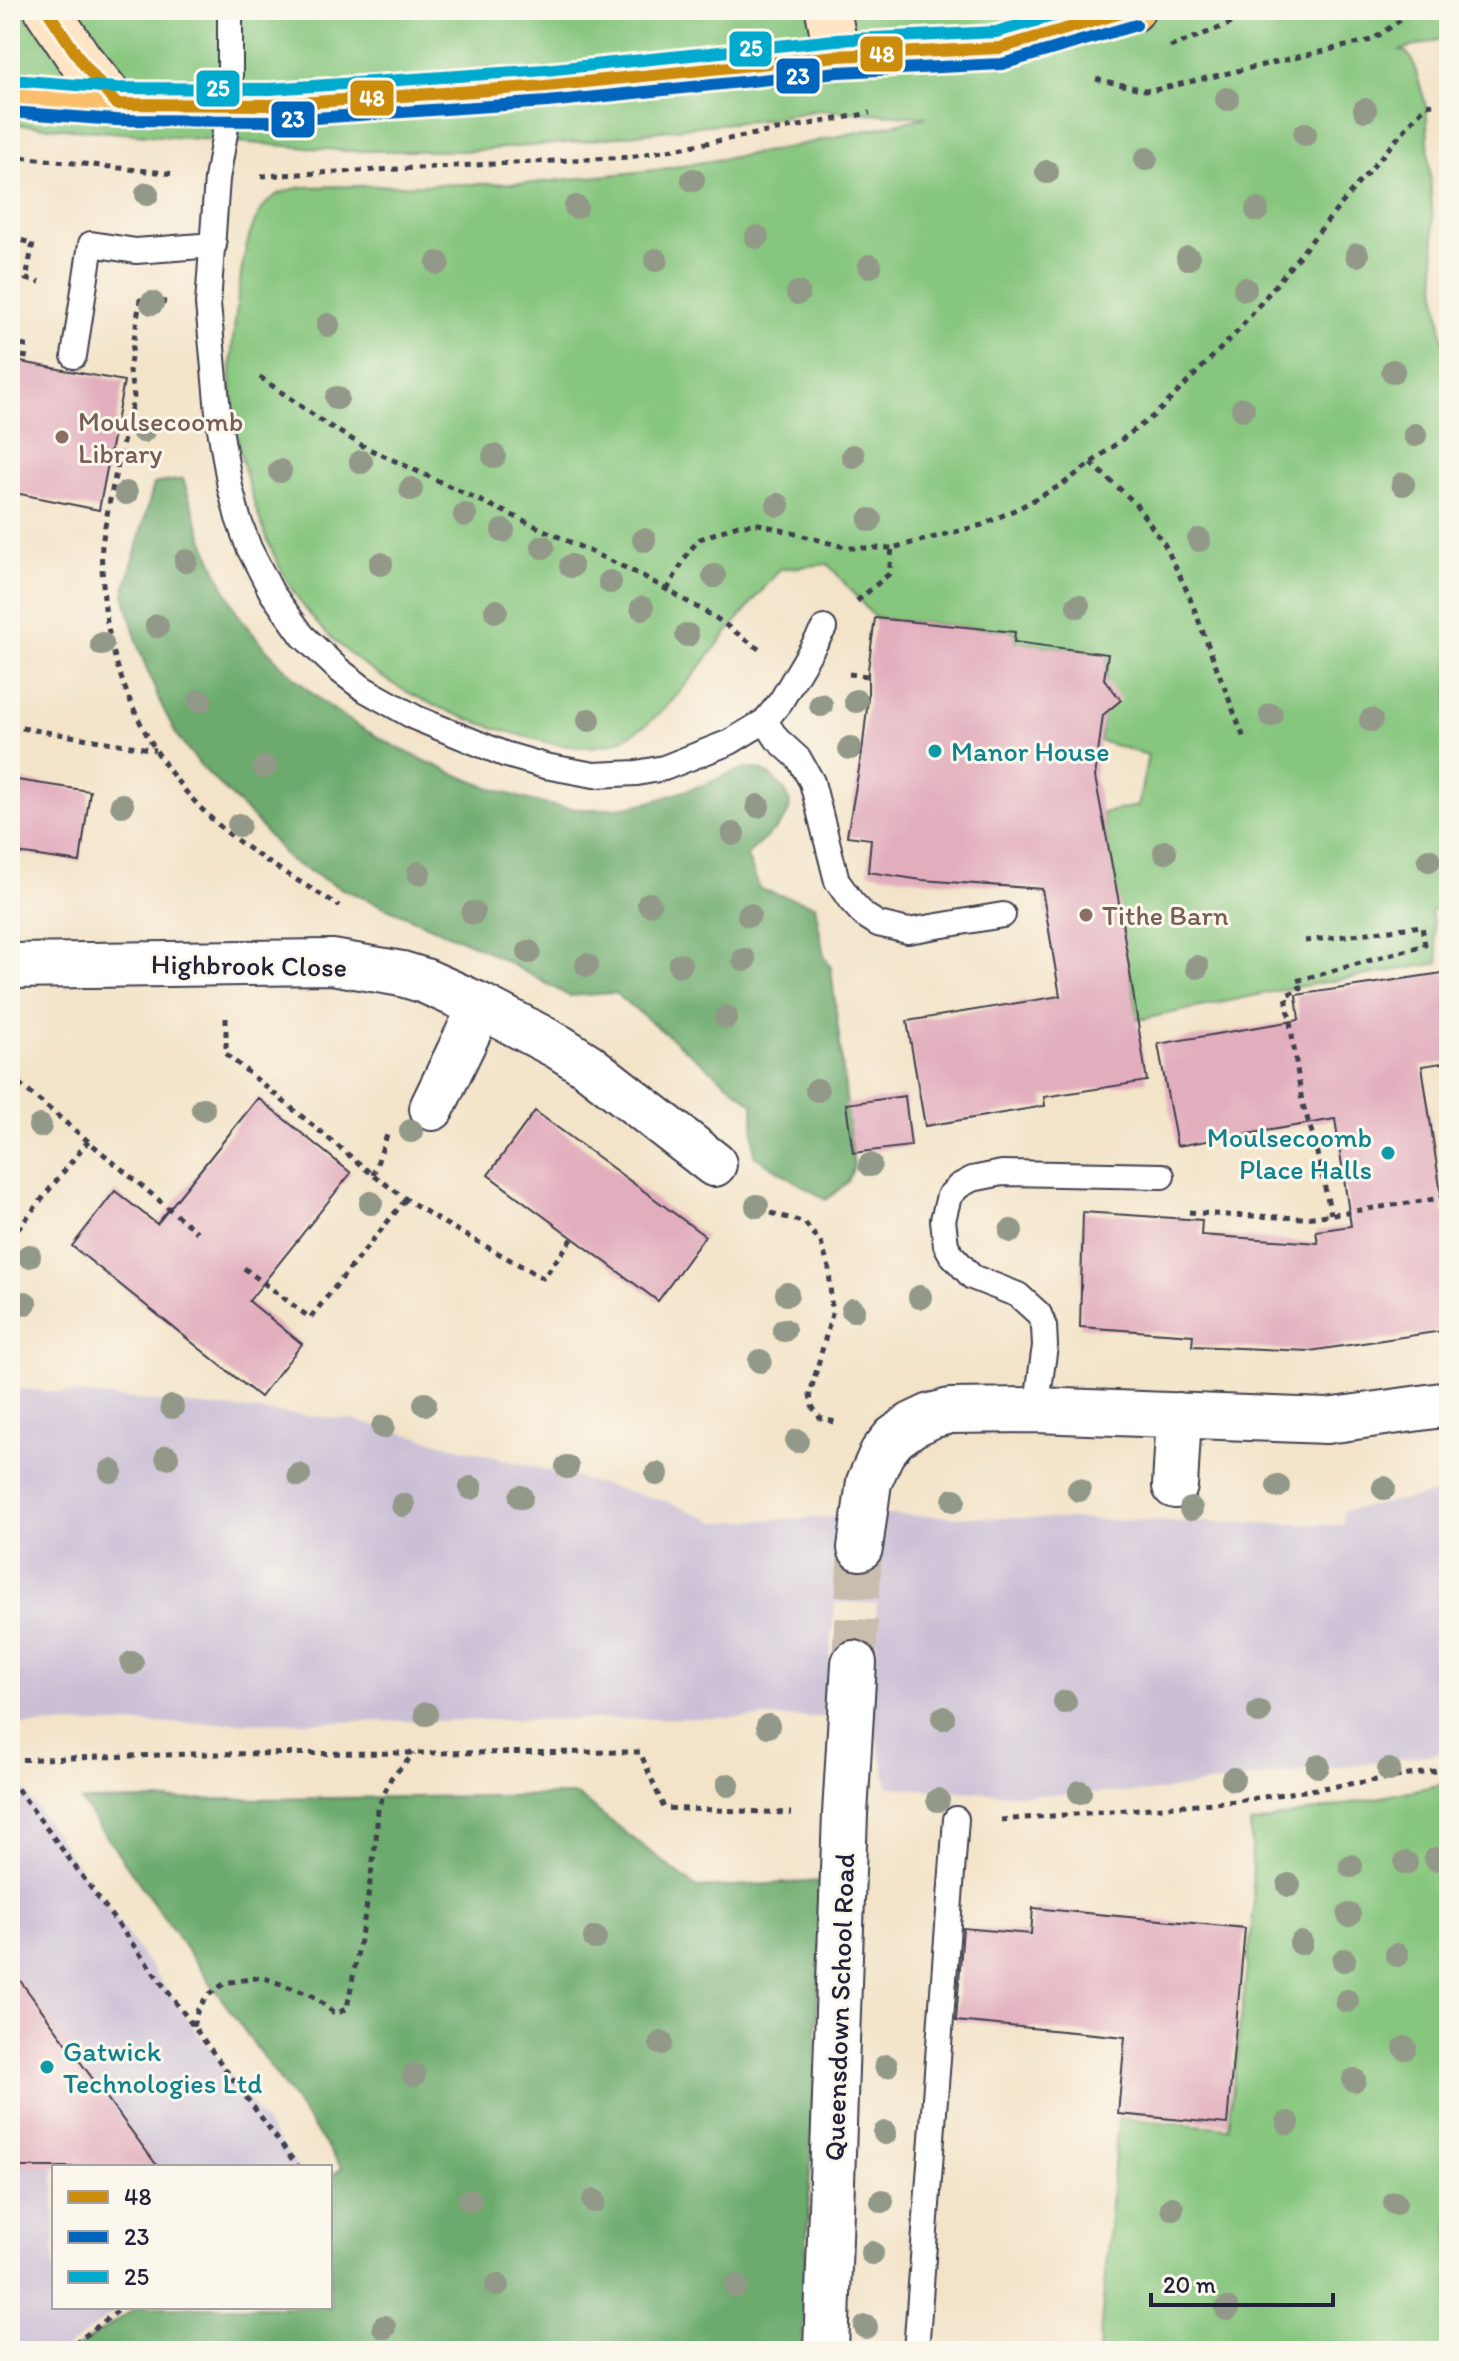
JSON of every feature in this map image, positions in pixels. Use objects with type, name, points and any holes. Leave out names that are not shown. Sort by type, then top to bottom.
[{"type":"main road","points":[[10,96],[116,104],[271,105],[546,86],[837,56],[999,48],[1132,10]]},
{"type":"street","points":[[47,10],[81,61],[116,104]]},
{"type":"street","points":[[828,10],[837,56]]},
{"type":"street","name":"Highbrook Close","points":[[10,966],[332,962],[378,968],[425,981],[537,1034],[587,1065],[714,1164]]},
{"type":"street","points":[[432,1108],[481,1006]]},
{"type":"street","points":[[860,1548],[869,1482],[882,1453],[894,1438],[912,1425],[950,1411],[1036,1410],[1327,1421],[1449,1404]]},
{"type":"street","points":[[1175,1486],[1179,1415]]},
{"type":"street","name":"Queensdown School Road","points":[[826,2351],[845,1814],[854,1663]]},
{"type":"lane","points":[[230,10],[230,104],[217,179],[208,304],[219,423],[230,487],[249,548],[272,593],[303,636],[364,689],[416,718],[504,754],[586,774],[637,773],[664,768],[730,742],[765,721],[781,701],[824,628]]},
{"type":"lane","points":[[74,356],[91,244],[136,251],[214,245]]},
{"type":"lane","points":[[765,721],[777,739],[799,759],[812,782],[837,881],[864,915],[878,924],[908,931],[1003,915]]},
{"type":"lane","points":[[1036,1410],[1045,1346],[1044,1326],[1039,1314],[1018,1295],[972,1277],[951,1254],[946,1245],[943,1220],[949,1196],[972,1179],[1002,1173],[1162,1176]]},
{"type":"lane","points":[[916,2351],[956,1819]]},
{"type":"path","points":[[667,590],[689,551],[700,539],[738,525],[759,524],[848,548],[892,548],[982,525],[1063,484],[1157,413],[1208,363],[1426,105],[1434,104]]},
{"type":"path","points":[[10,238],[33,243],[26,279],[53,284]]},
{"type":"path","points":[[208,304],[140,300],[129,371],[134,396],[102,548],[103,596],[110,639],[133,706],[156,751],[184,790],[221,827],[262,860],[340,906]]},
{"type":"path","points":[[211,340],[326,424],[365,447],[667,590],[716,618],[770,656],[819,670],[868,676]]},
{"type":"path","points":[[1091,463],[1134,502],[1165,545],[1188,593],[1245,741]]},
{"type":"path","points":[[824,628],[889,574],[892,548]]},
{"type":"path","points":[[10,726],[156,751]]},
{"type":"path","points":[[1305,941],[1422,926],[1425,945],[1296,981],[1301,989],[1286,995],[1302,1102],[1331,1214]]},
{"type":"path","points":[[227,962],[226,1054],[373,1175],[444,1223],[543,1278],[573,1238]]},
{"type":"path","points":[[10,1076],[197,1232]]},
{"type":"path","points":[[1449,1111],[1443,1113],[1449,1151]]},
{"type":"path","points":[[373,1175],[390,1126]]},
{"type":"path","points":[[10,1239],[88,1141]]},
{"type":"path","points":[[714,1164],[744,1189],[741,1204],[805,1223],[821,1243],[829,1268],[832,1314],[810,1394],[812,1406],[820,1418],[894,1438]]},
{"type":"path","points":[[1162,1176],[1162,1209],[1227,1215],[1306,1218],[1449,1197]]},
{"type":"path","points":[[244,1268],[310,1318],[406,1199]]},
{"type":"path","points":[[10,1760],[193,1754],[640,1752],[664,1808],[845,1814]]},
{"type":"path","points":[[193,2026],[198,2009],[207,1996],[225,1983],[262,1977],[313,1996],[333,2012],[347,2008],[367,1904],[378,1808],[391,1778],[415,1753]]},
{"type":"path","points":[[956,1819],[1006,1820],[1237,1801],[1449,1769]]},
{"type":"path","points":[[10,1779],[297,2165]]},
{"type":"path","points":[[65,2351],[120,2309]]},
{"type":"shaded area","points":[[10,1388],[353,1420],[665,1501],[717,1522],[883,1515],[1343,1525],[1343,1511],[1449,1491],[1449,1752],[1148,1792],[1025,1795],[888,1787],[872,1717],[877,1603],[835,1603],[824,1717],[10,1725]]},
{"type":"shaded area","points":[[10,1771],[297,2165],[52,2165],[52,2309],[118,2309],[62,2351],[10,2351]]},
{"type":"green space","points":[[10,10],[1449,10],[1449,37],[1400,50],[1412,59],[1426,105],[1437,297],[1449,382],[1449,908],[1431,911],[1439,963],[1291,988],[1138,1020],[1102,813],[1138,806],[1148,755],[1100,741],[1108,654],[1014,642],[1015,632],[875,618],[828,564],[780,569],[663,711],[620,740],[605,745],[574,747],[468,719],[388,681],[340,646],[320,626],[287,580],[273,553],[250,490],[235,425],[231,368],[245,252],[259,213],[275,196],[303,187],[534,183],[656,170],[776,150],[927,117],[819,110],[762,120],[578,142],[468,151],[350,151],[10,124]]},
{"type":"green space","points":[[183,479],[218,574],[247,626],[275,659],[318,698],[398,748],[495,789],[569,808],[637,805],[746,769],[761,770],[780,785],[788,796],[790,806],[787,815],[747,856],[760,889],[815,905],[824,956],[831,968],[854,1166],[848,1182],[826,1200],[754,1156],[753,1104],[615,993],[569,996],[483,949],[338,887],[290,861],[177,736],[139,649],[124,594],[154,484]]},
{"type":"green space","points":[[1449,1783],[1449,2351],[1099,2351],[1118,2118],[1228,2128],[1254,1908],[1250,1824]]},
{"type":"green space","points":[[577,1795],[697,1888],[823,1881],[802,2351],[72,2351],[134,2309],[332,2309],[332,2176],[342,2168],[81,1801]]},
{"type":"building","name":"Moulsecoomb Library","points":[[10,360],[124,381],[99,510],[10,492]]},
{"type":"building","points":[[875,618],[1015,632],[1014,642],[1108,654],[1104,679],[1121,700],[1103,715],[1095,777],[1118,897],[1147,1081],[1044,1097],[1045,1106],[925,1126],[907,1021],[1060,996],[1042,889],[922,880],[868,872],[871,839],[847,836],[862,752]]},
{"type":"building","points":[[10,779],[90,791],[80,862],[10,852]]},
{"type":"building","points":[[1449,972],[1449,1062],[1422,1066],[1444,1214],[1449,1214],[1449,1330],[1310,1351],[1192,1346],[1193,1335],[1080,1327],[1083,1212],[1202,1220],[1201,1235],[1318,1243],[1316,1231],[1351,1226],[1335,1119],[1177,1146],[1158,1044],[1299,1020],[1296,995]]},
{"type":"building","points":[[905,1096],[911,1146],[853,1153],[846,1104]]},
{"type":"building","points":[[258,1098],[351,1173],[249,1301],[302,1344],[260,1397],[72,1246],[115,1191],[157,1224]]},
{"type":"building","points":[[535,1111],[705,1236],[658,1301],[488,1175]]},
{"type":"building","points":[[1033,1908],[1245,1928],[1227,2124],[1118,2114],[1125,2037],[956,2021],[963,1928],[1031,1934]]},
{"type":"building","name":"Gatwick Technologies Ltd","points":[[10,1967],[157,2165],[10,2167]]},
{"type":"tunnel","points":[[854,1663],[860,1548]]},
{"type":"transit line","name":"48","points":[[47,10],[81,61],[116,104]]},
{"type":"transit line","name":"25","points":[[11,80],[117,88],[270,89],[545,70],[835,40],[996,32],[1074,10]]},
{"type":"transit line","name":"48","points":[[116,104],[271,105],[546,86],[837,56],[999,48],[1132,10]]},
{"type":"transit line","name":"23","points":[[10,112],[116,120],[271,121],[547,102],[838,72],[1002,64],[1136,25]]},
{"type":"place","name":"Moulsecoomb Library","points":[[62,437]]},
{"type":"place","name":"Manor House","points":[[935,751]]},
{"type":"place","name":"Tithe Barn","points":[[1086,915]]},
{"type":"place","name":"Moulsecoomb Place Halls","points":[[1388,1153]]},
{"type":"place","name":"Gatwick Technologies Ltd","points":[[47,2067]]}]
